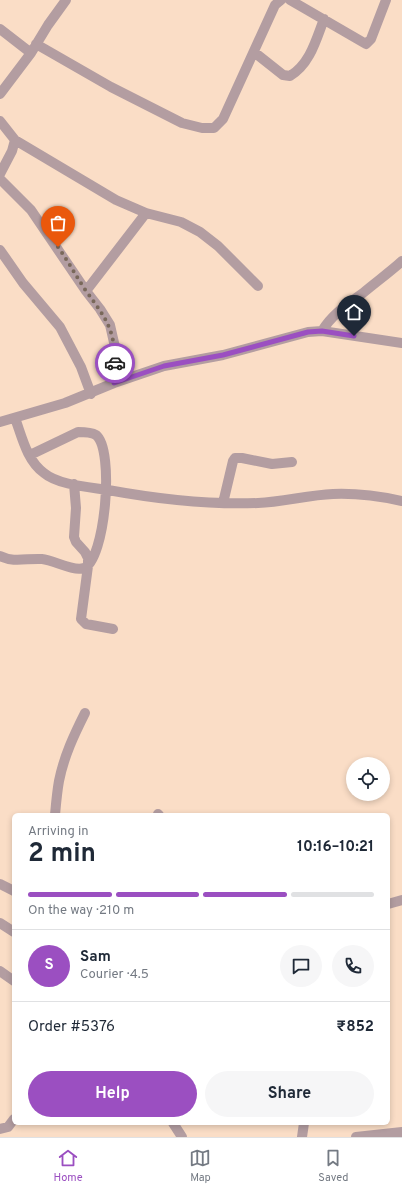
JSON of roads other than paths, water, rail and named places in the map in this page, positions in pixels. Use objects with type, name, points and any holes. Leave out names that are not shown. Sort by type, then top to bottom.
[{"type":"street","points":[[0,94],[34,48],[66,0]]},
{"type":"street","points":[[0,29],[34,48],[182,123],[202,128],[214,128],[223,119],[275,4],[281,0]]},
{"type":"street","points":[[290,0],[366,44],[371,39],[386,0]]},
{"type":"street","points":[[254,52],[283,76],[290,76],[297,72],[305,63],[312,51],[324,19]]},
{"type":"street","points":[[0,121],[15,140],[116,200],[146,213],[181,222],[200,232],[218,246],[258,286]]},
{"type":"street","points":[[0,174],[12,151],[15,140]]},
{"type":"street","points":[[0,179],[32,210],[110,325],[115,347],[114,383]]},
{"type":"street","points":[[86,291],[146,213]]},
{"type":"street","points":[[0,250],[23,283],[60,327],[81,367],[90,394]]},
{"type":"street","points":[[322,331],[328,322],[343,307],[402,261]]},
{"type":"street","points":[[0,422],[65,403],[114,383],[164,366],[223,355],[308,332],[322,331],[402,343]]},
{"type":"street","points":[[15,418],[33,463],[44,474],[61,481],[74,484],[149,498],[194,502],[259,503],[332,494],[364,494],[402,501]]},
{"type":"street","points":[[0,556],[12,561],[43,559],[77,569],[83,569],[88,566],[94,556],[99,541],[106,490],[106,467],[101,442],[95,435],[86,432],[78,432],[30,455]]},
{"type":"street","points":[[223,503],[235,458],[272,464],[292,462]]},
{"type":"street","points":[[74,484],[76,508],[74,537],[88,558],[82,619],[86,624],[113,629]]},
{"type":"street","points":[[55,813],[59,781],[64,762],[71,740],[85,713]]},
{"type":"street","points":[[0,884],[12,890]]},
{"type":"street","points":[[390,903],[402,900]]},
{"type":"street","points":[[0,923],[12,931]]},
{"type":"street","points":[[0,971],[12,980]]},
{"type":"street","points":[[2,1132],[12,1122]]},
{"type":"street","points":[[174,1125],[182,1137]]},
{"type":"street","points":[[302,1137],[304,1125]]},
{"type":"street","points":[[356,1136],[402,1132]]}]
